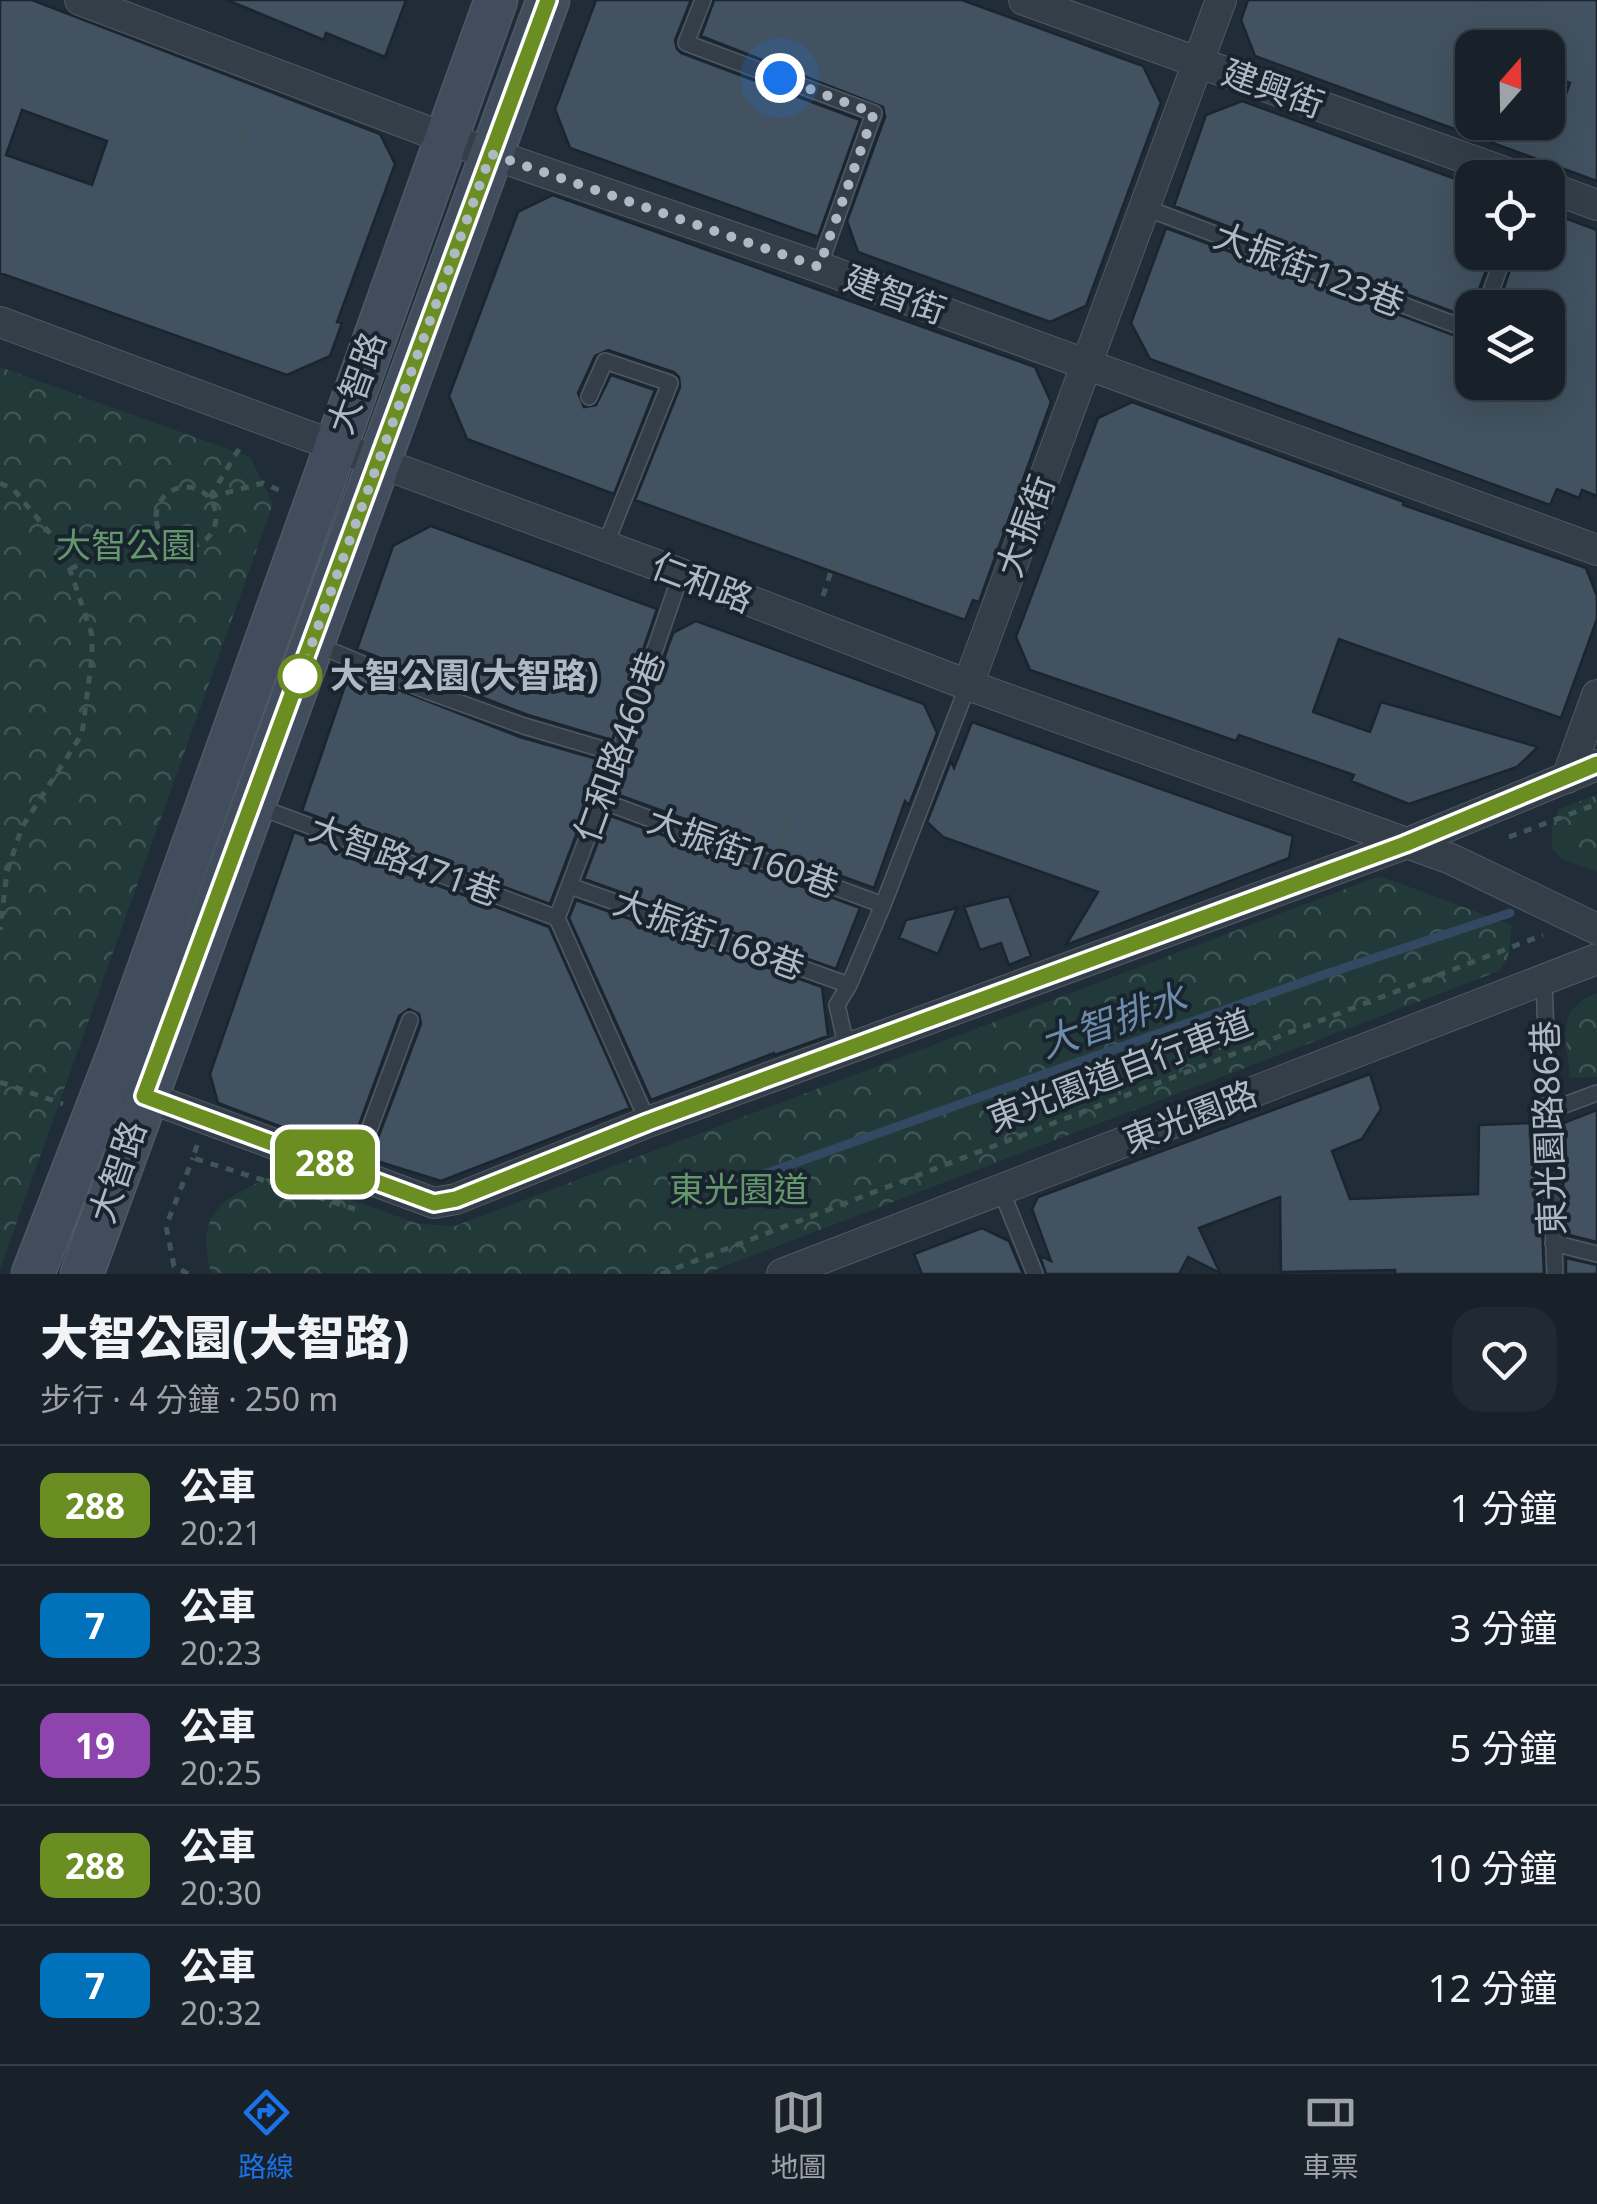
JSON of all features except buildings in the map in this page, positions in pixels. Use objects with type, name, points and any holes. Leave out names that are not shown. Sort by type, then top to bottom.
[{"type":"street","name":"建智街","points":[[80,0],[445,138],[819,267],[1597,550]]},
{"type":"street","name":"大智路","points":[[81,1274],[126,1089],[313,506],[496,0]]},
{"type":"street","name":"大智路","points":[[36,1266],[126,1089],[254,805],[548,0]]},
{"type":"street","name":"建興街","points":[[1024,0],[1471,160]]},
{"type":"street","name":"大振街","points":[[968,685],[1221,0]]},
{"type":"street","points":[[1565,194],[1597,206]]},
{"type":"street","name":"仁和路","points":[[0,322],[681,574],[968,685],[1451,860],[1588,925]]},
{"type":"street","points":[[1567,778],[1597,695]]},
{"type":"street","points":[[126,1089],[434,1203],[445,1201],[648,1122],[1405,844],[1597,764]]},
{"type":"street","name":"東光園路","points":[[782,1274],[1597,959]]},
{"type":"street","points":[[36,1266],[81,1274]]},
{"type":"lane","points":[[702,0],[686,43],[874,113],[819,267]]},
{"type":"lane","name":"大振街123巷","points":[[1146,208],[1455,325]]},
{"type":"lane","points":[[590,397],[605,361],[670,383],[605,546]]},
{"type":"lane","name":"仁和路460巷","points":[[557,918],[620,754],[681,574]]},
{"type":"lane","points":[[312,642],[476,708],[620,754]]},
{"type":"lane","name":"大振街","points":[[847,1048],[836,1005],[849,985],[883,905],[968,685]]},
{"type":"lane","name":"大振街160巷","points":[[602,801],[883,905]]},
{"type":"lane","name":"大智路471巷","points":[[254,805],[557,918]]},
{"type":"lane","name":"大振街168巷","points":[[570,886],[849,985]]},
{"type":"lane","points":[[557,918],[648,1122]]},
{"type":"lane","name":"東光園路86巷","points":[[1544,981],[1555,1274]]},
{"type":"lane","points":[[353,1173],[410,1020]]},
{"type":"lane","points":[[1548,1111],[1597,1093]]},
{"type":"lane","points":[[1001,1190],[1034,1274]]},
{"type":"lane","points":[[1554,1244],[1597,1254]]},
{"type":"path","points":[[196,266],[268,72]]},
{"type":"path","points":[[210,497],[259,421]]},
{"type":"path","points":[[814,626],[870,452]]},
{"type":"path","points":[[0,483],[14,490],[64,549],[92,635],[82,734],[22,828],[7,872],[0,930]]},
{"type":"path","points":[[210,497],[217,516],[216,526],[207,539],[194,546],[181,546],[165,538],[158,528],[156,514],[163,497],[180,487],[191,486],[210,497],[263,483],[313,506]]},
{"type":"path","points":[[70,570],[155,530]]},
{"type":"path","points":[[772,864],[823,715]]},
{"type":"path","name":"東光園道自行車道","points":[[661,1274],[1588,925]]},
{"type":"path","points":[[0,1082],[66,1106]]},
{"type":"path","points":[[188,1274],[174,1266],[166,1226],[193,1158]]},
{"type":"green space","name":"大智公園","points":[[0,367],[250,457],[273,504],[0,1269]]},
{"type":"green space","points":[[1597,795],[1597,872],[1562,859],[1552,849],[1552,828],[1559,809]]},
{"type":"green space","name":"東光園道","points":[[1380,876],[1512,925],[1508,958],[1499,971],[704,1274],[211,1273],[207,1234],[218,1208],[242,1190],[277,1174],[419,1224],[455,1226]]},
{"type":"green space","points":[[1597,993],[1597,1077],[1570,1078],[1568,1017],[1583,1000]]},
{"type":"waterway","name":"大智排水","points":[[736,1184],[1320,976],[1510,913]]},
{"type":"bus line","name":"288","points":[[548,0],[144,1096],[434,1203],[456,1199],[648,1122],[1405,844],[1597,764]]},
{"type":"place","name":"大智公園(大智路)","points":[[300,676]]},
{"type":"route","points":[[300,676],[491,154],[819,267],[874,113],[780,78]]}]
